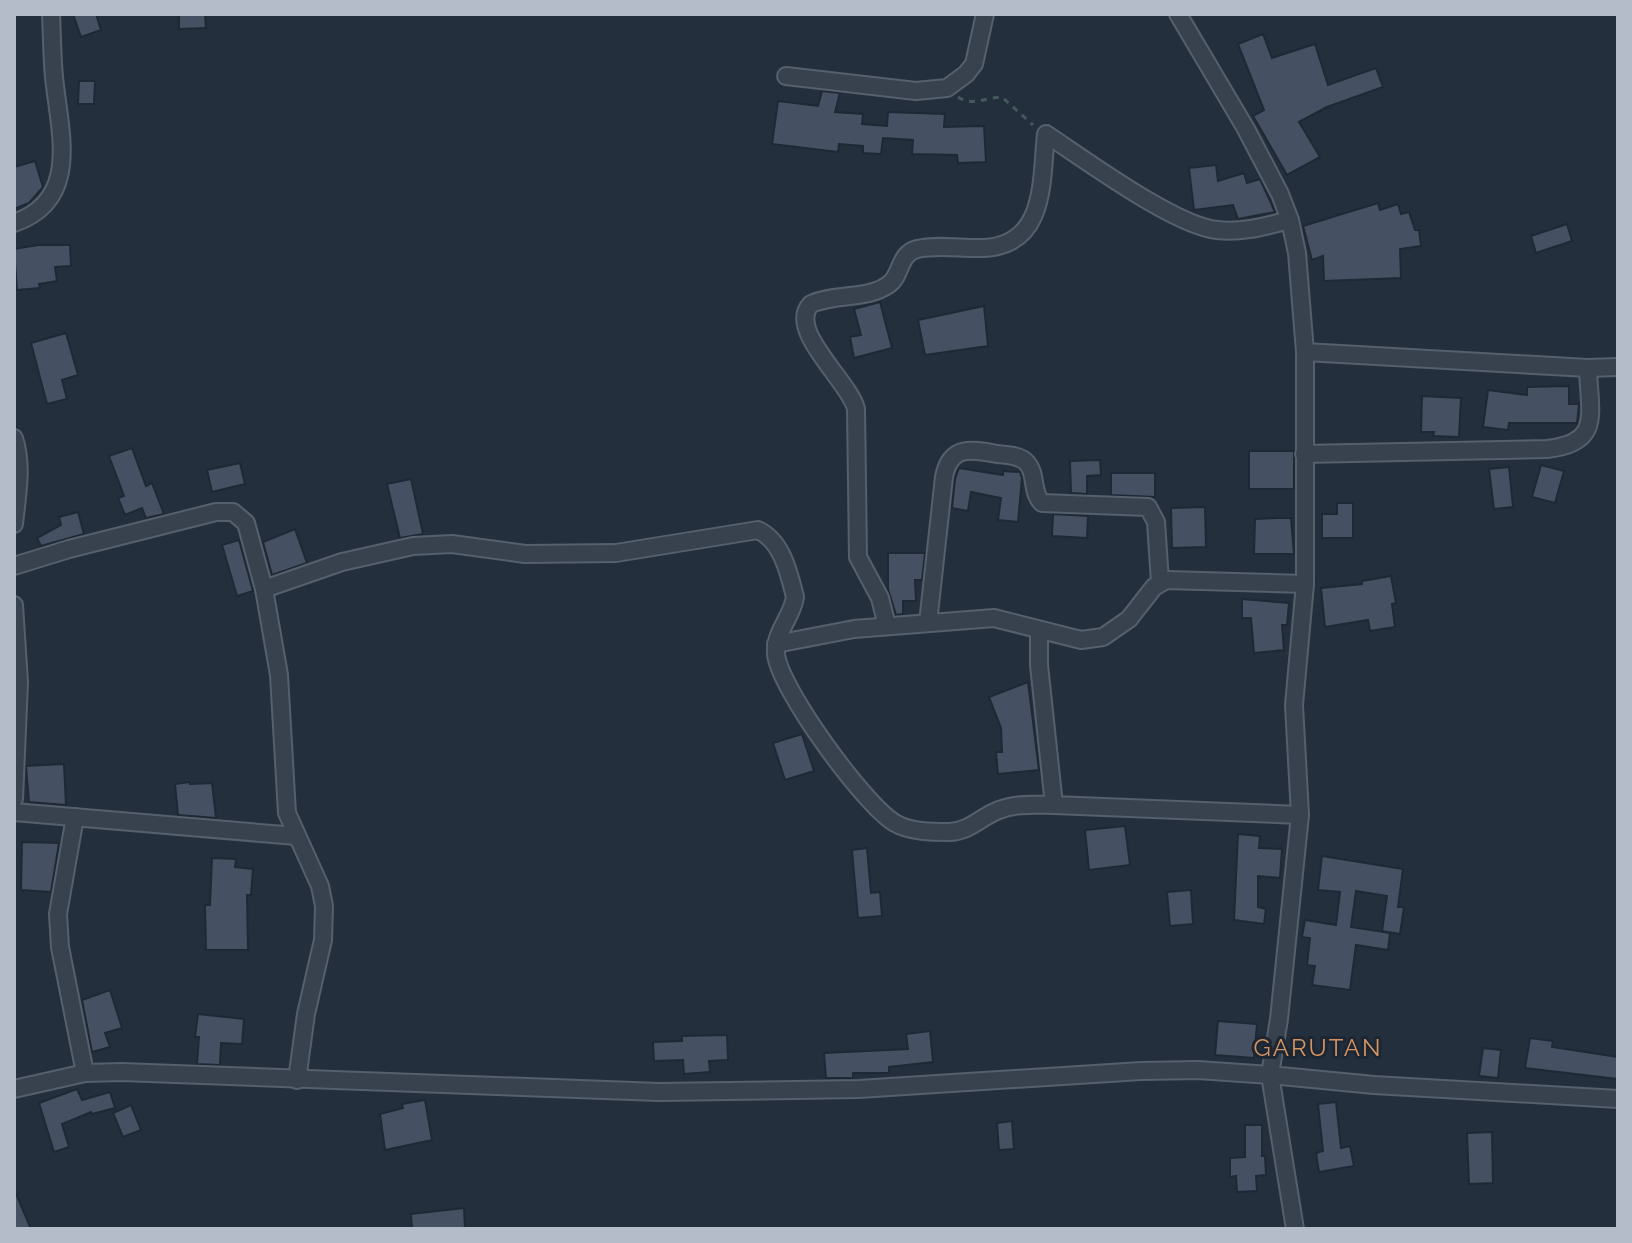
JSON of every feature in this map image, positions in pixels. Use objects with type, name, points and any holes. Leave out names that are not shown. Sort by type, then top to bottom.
[{"type":"street","points":[[14,223],[45,205],[54,192],[60,171],[63,150],[54,76],[51,14]]},
{"type":"street","points":[[786,76],[916,91],[947,88],[974,64],[985,14]]},
{"type":"street","points":[[1178,14],[1246,129],[1280,194],[1290,220],[1297,253],[1305,352],[1305,584],[1294,705],[1300,815],[1279,1019],[1270,1075],[1295,1229]]},
{"type":"street","points":[[887,626],[880,598],[858,557],[856,409],[853,397],[820,355],[805,321],[804,314],[811,304],[884,288],[892,283],[902,261],[912,251],[938,247],[987,248],[1020,236],[1034,219],[1040,195],[1046,134],[1178,217],[1214,230],[1249,230],[1290,220]]},
{"type":"street","points":[[1305,352],[1588,368],[1618,367]]},
{"type":"street","points":[[1304,454],[1547,449],[1574,445],[1583,438],[1589,426],[1588,368]]},
{"type":"street","points":[[14,438],[19,473],[14,524]]},
{"type":"street","points":[[928,623],[944,477],[952,457],[962,451],[974,450],[1021,458],[1031,470],[1042,503],[1148,507],[1156,522],[1160,582]]},
{"type":"street","points":[[14,566],[226,510],[241,516],[246,523],[264,589],[279,675],[287,813],[320,886],[324,920],[297,1080]]},
{"type":"street","points":[[264,589],[342,562],[413,546],[452,544],[525,554],[616,553],[758,530],[778,546],[795,597],[776,644],[776,658],[789,691],[830,750],[875,805],[894,823],[910,829],[952,832],[964,829],[1000,809],[1081,804],[1300,815]]},
{"type":"street","points":[[776,644],[887,626],[994,618],[1081,640],[1103,637],[1129,619],[1160,582],[1176,579],[1305,584]]},
{"type":"street","points":[[14,605],[19,682],[14,799]]},
{"type":"street","points":[[1039,630],[1039,665],[1054,805]]},
{"type":"street","points":[[14,812],[296,836]]},
{"type":"street","points":[[75,817],[58,914],[62,961],[85,1073]]},
{"type":"street","points":[[14,1089],[85,1073],[122,1072],[659,1092],[859,1089],[1198,1070],[1374,1085],[1618,1099]]},
{"type":"path","points":[[947,88],[962,101],[977,102],[1002,97],[1025,120],[1046,134]]},
{"type":"building","points":[[73,14],[96,14],[101,30],[81,37]]},
{"type":"building","points":[[179,14],[205,14],[206,28],[179,29]]},
{"type":"building","points":[[1263,34],[1272,58],[1315,44],[1328,85],[1376,68],[1383,87],[1327,107],[1299,122],[1320,157],[1287,175],[1253,116],[1264,110],[1238,44]]},
{"type":"building","points":[[79,81],[95,81],[94,104],[78,104]]},
{"type":"building","points":[[822,91],[840,93],[835,112],[863,114],[862,124],[887,126],[888,112],[945,114],[944,127],[984,126],[986,162],[958,163],[957,155],[912,154],[913,140],[883,138],[881,154],[863,153],[863,146],[839,144],[838,152],[772,144],[778,101],[818,106]]},
{"type":"building","points":[[35,161],[43,187],[29,203],[14,209],[14,167]]},
{"type":"building","points":[[1216,165],[1218,181],[1244,173],[1247,183],[1260,179],[1275,212],[1238,219],[1233,205],[1194,210],[1189,168]]},
{"type":"building","points":[[1378,203],[1380,210],[1398,204],[1401,214],[1409,212],[1415,230],[1419,230],[1421,246],[1400,249],[1401,278],[1324,281],[1323,256],[1312,260],[1303,226]]},
{"type":"building","points":[[1567,224],[1572,241],[1536,253],[1531,236]]},
{"type":"building","points":[[70,245],[71,266],[55,267],[57,281],[39,284],[40,288],[17,290],[14,249]]},
{"type":"building","points":[[880,302],[892,348],[854,358],[850,337],[861,335],[854,309]]},
{"type":"building","points":[[984,306],[988,346],[925,355],[918,320]]},
{"type":"building","points":[[66,333],[78,375],[62,380],[67,399],[47,404],[31,343]]},
{"type":"building","points":[[1569,386],[1569,404],[1579,404],[1577,423],[1509,423],[1508,430],[1483,427],[1488,390],[1527,395],[1527,387]]},
{"type":"building","points":[[1422,396],[1461,398],[1459,437],[1433,436],[1434,432],[1421,432]]},
{"type":"building","points":[[132,448],[146,486],[152,483],[164,514],[146,518],[142,508],[125,515],[118,498],[124,496],[109,456]]},
{"type":"building","points":[[1249,451],[1294,451],[1294,489],[1249,489]]},
{"type":"building","points":[[1100,460],[1101,475],[1087,476],[1087,494],[1071,493],[1070,461]]},
{"type":"building","points":[[240,463],[245,484],[212,492],[207,470]]},
{"type":"building","points":[[1541,465],[1564,471],[1555,503],[1532,497]]},
{"type":"building","points":[[1509,467],[1513,507],[1494,509],[1489,469]]},
{"type":"building","points":[[959,468],[1003,475],[1003,471],[1020,472],[1018,522],[998,520],[1001,498],[971,492],[968,511],[952,508]]},
{"type":"building","points":[[1111,473],[1155,473],[1155,497],[1111,495]]},
{"type":"building","points":[[411,479],[423,534],[400,538],[387,484]]},
{"type":"building","points":[[1337,503],[1353,503],[1353,538],[1322,538],[1322,514],[1337,514]]},
{"type":"building","points":[[1205,507],[1206,547],[1172,548],[1171,508]]},
{"type":"building","points":[[78,512],[84,534],[41,546],[37,538],[61,525],[59,517]]},
{"type":"building","points":[[1053,514],[1088,516],[1087,538],[1052,536]]},
{"type":"building","points":[[1291,518],[1294,554],[1254,554],[1255,519]]},
{"type":"building","points":[[295,529],[307,563],[272,575],[263,542]]},
{"type":"building","points":[[239,540],[253,591],[237,596],[222,545]]},
{"type":"building","points":[[888,553],[925,553],[922,580],[915,580],[916,601],[903,601],[903,614],[896,615],[888,589]]},
{"type":"building","points":[[1391,576],[1396,603],[1392,604],[1395,627],[1370,631],[1368,620],[1325,627],[1321,588],[1362,584],[1362,581]]},
{"type":"building","points":[[1242,599],[1289,603],[1287,625],[1282,625],[1284,650],[1254,653],[1251,618],[1242,618]]},
{"type":"building","points":[[1028,682],[1039,770],[998,774],[996,752],[1002,752],[1001,728],[989,697]]},
{"type":"building","points":[[802,734],[814,771],[785,780],[773,743]]},
{"type":"building","points":[[64,764],[66,805],[29,802],[26,766]]},
{"type":"building","points":[[212,783],[216,818],[178,815],[175,784]]},
{"type":"building","points":[[1125,826],[1130,865],[1089,870],[1085,830]]},
{"type":"building","points":[[1238,834],[1260,836],[1259,848],[1282,849],[1280,878],[1258,876],[1258,907],[1266,909],[1264,924],[1234,920]]},
{"type":"building","points":[[22,842],[59,843],[51,892],[21,890]]},
{"type":"building","points":[[867,848],[871,893],[880,892],[882,916],[858,918],[852,850]]},
{"type":"building","points":[[1322,856],[1403,869],[1398,907],[1404,907],[1400,934],[1382,931],[1387,896],[1356,891],[1351,927],[1390,933],[1388,950],[1356,945],[1350,990],[1312,985],[1315,966],[1307,965],[1310,938],[1302,937],[1305,920],[1336,925],[1340,892],[1318,890]]},
{"type":"building","points":[[212,858],[236,859],[235,867],[253,869],[251,895],[247,895],[248,950],[206,950],[205,905],[210,905]]},
{"type":"building","points":[[1191,890],[1193,924],[1170,926],[1167,892]]},
{"type":"building","points":[[110,990],[122,1028],[105,1033],[110,1047],[92,1052],[82,1000]]},
{"type":"building","points":[[198,1014],[244,1019],[242,1044],[221,1043],[220,1065],[197,1064],[199,1037],[195,1037]]},
{"type":"building","points":[[1218,1021],[1257,1024],[1254,1058],[1215,1055]]},
{"type":"building","points":[[930,1031],[933,1062],[889,1067],[889,1073],[853,1073],[853,1078],[826,1078],[824,1053],[908,1049],[906,1034]]},
{"type":"building","points":[[727,1035],[728,1060],[709,1061],[710,1072],[684,1074],[683,1060],[654,1061],[653,1042],[682,1041],[682,1036]]},
{"type":"building","points":[[1530,1038],[1553,1041],[1552,1047],[1618,1057],[1618,1079],[1525,1068]]},
{"type":"building","points":[[1483,1048],[1501,1050],[1498,1078],[1479,1076]]},
{"type":"building","points":[[77,1089],[82,1100],[110,1092],[115,1108],[91,1112],[62,1124],[69,1147],[54,1152],[39,1103]]},
{"type":"building","points":[[425,1100],[432,1140],[385,1150],[380,1114],[403,1108],[402,1104]]},
{"type":"building","points":[[1336,1102],[1341,1148],[1350,1146],[1354,1166],[1319,1172],[1316,1153],[1323,1151],[1318,1104]]},
{"type":"building","points":[[131,1105],[141,1130],[123,1137],[113,1113]]},
{"type":"building","points":[[1012,1121],[1014,1149],[999,1150],[997,1123]]},
{"type":"building","points":[[1245,1125],[1262,1125],[1262,1156],[1265,1156],[1266,1175],[1256,1176],[1257,1191],[1237,1192],[1236,1176],[1230,1177],[1230,1158],[1245,1157]]},
{"type":"building","points":[[1492,1132],[1493,1183],[1469,1184],[1467,1133]]},
{"type":"building","points":[[14,1189],[31,1229],[14,1229]]},
{"type":"building","points":[[464,1208],[465,1229],[412,1229],[411,1214]]},
{"type":"district","name":"GARUTAN","points":[[1318,1048]]}]
